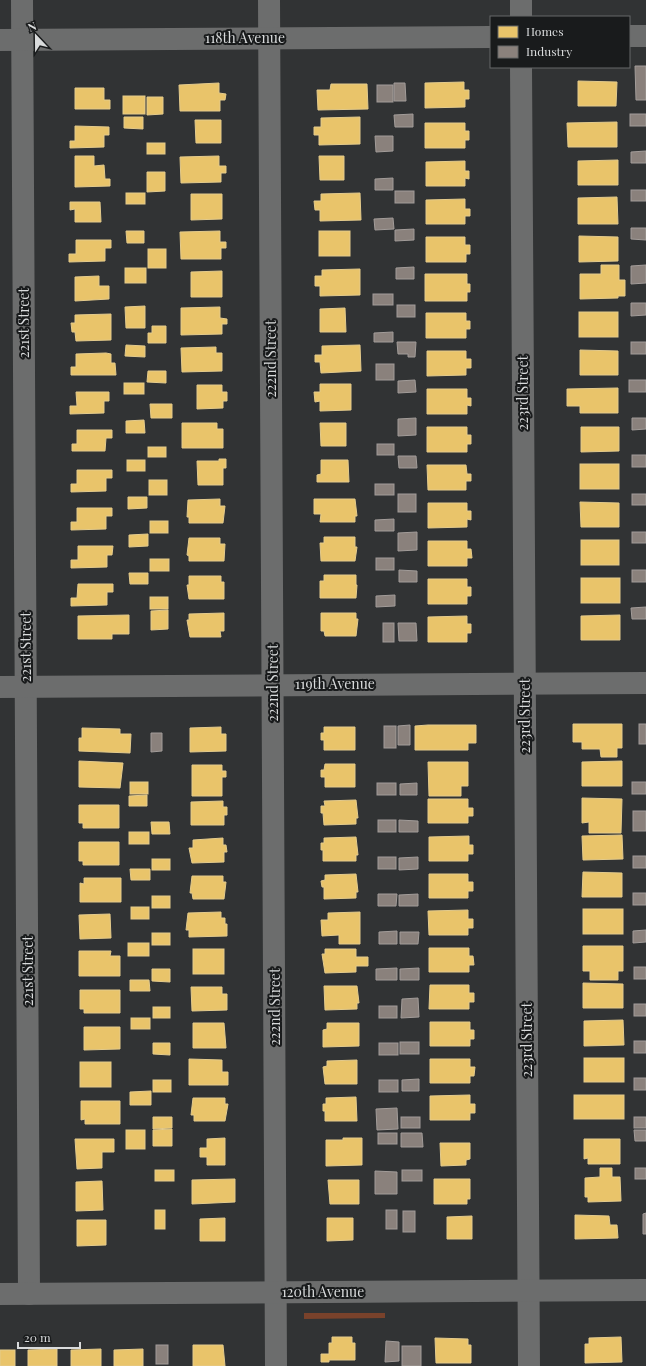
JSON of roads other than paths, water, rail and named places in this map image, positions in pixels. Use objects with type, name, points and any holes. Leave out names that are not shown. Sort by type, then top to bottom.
[{"type":"street","name":"221st Street","points":[[22,0],[29,1294]]},
{"type":"street","name":"222nd Street","points":[[269,0],[276,1366]]},
{"type":"street","points":[[521,0],[521,16]]},
{"type":"street","points":[[630,36],[646,36]]},
{"type":"street","name":"118th Avenue","points":[[0,40],[490,37]]},
{"type":"street","name":"223rd Street","points":[[521,68],[529,1366]]},
{"type":"street","name":"119th Avenue","points":[[0,687],[646,683]]},
{"type":"street","name":"120th Avenue","points":[[0,1294],[646,1290]]}]
